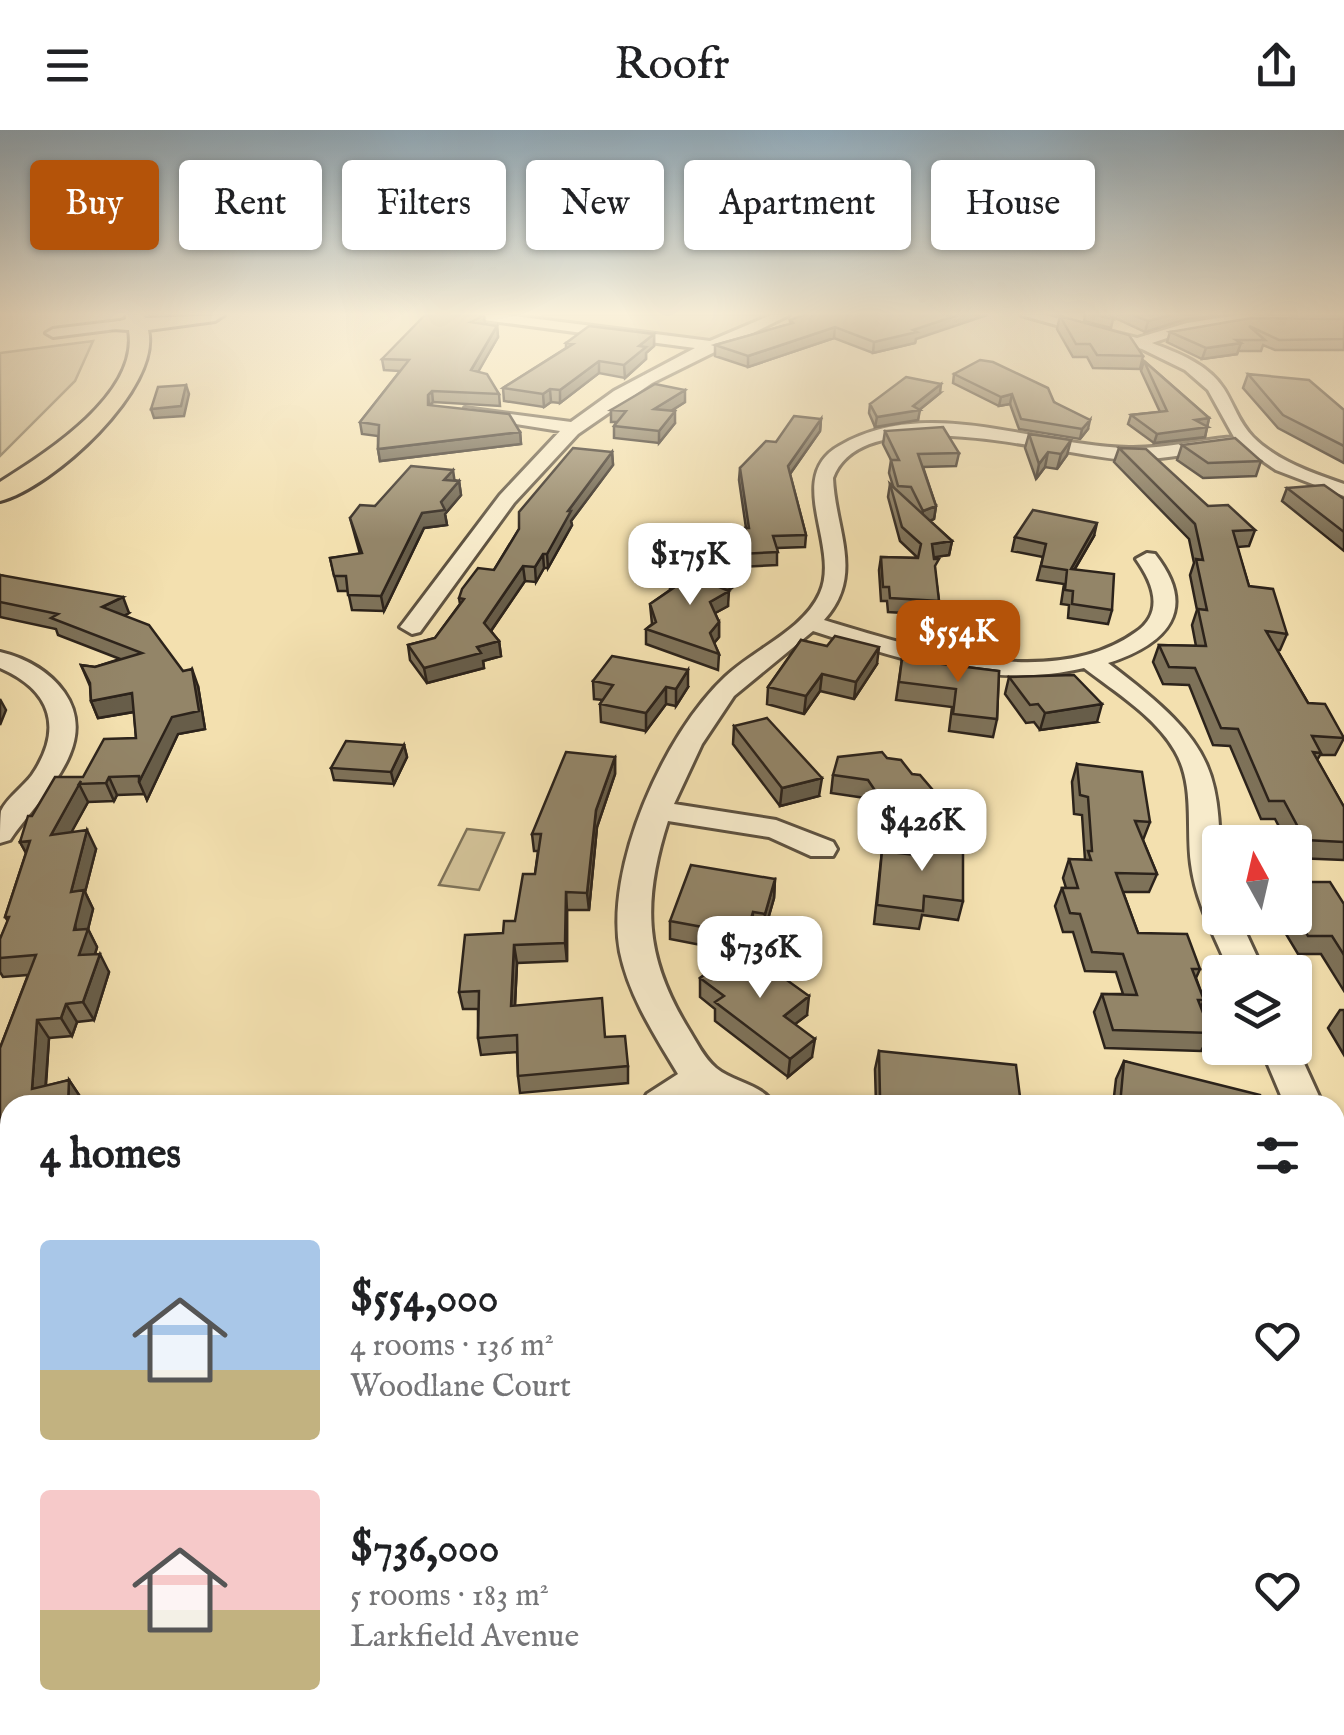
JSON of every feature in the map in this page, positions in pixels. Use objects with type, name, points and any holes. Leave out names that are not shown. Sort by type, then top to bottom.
[{"type":"main road","points":[[0,476],[29,458],[75,417],[98,390]]},
{"type":"main road","points":[[0,494],[72,442],[121,390]]},
{"type":"street","points":[[412,628],[531,471],[575,428],[630,390]]},
{"type":"street","points":[[1214,390],[1247,442],[1288,468],[1344,490]]},
{"type":"street","points":[[456,411],[575,428]]},
{"type":"street","points":[[734,1095],[701,1078],[656,1009],[636,945],[635,916],[656,810],[683,751],[724,693],[756,660],[808,622],[831,595],[840,571],[820,482],[831,460],[853,446],[885,436],[970,422],[1124,454],[1247,442]]},
{"type":"street","points":[[808,622],[908,653],[963,664],[1031,668],[1090,660],[1139,641],[1163,614],[1164,586],[1147,559]]},
{"type":"street","points":[[0,658],[43,680],[58,697],[64,722],[60,748],[46,774],[0,832]]},
{"type":"street","points":[[1090,660],[1165,721],[1194,759],[1202,787],[1202,825]]},
{"type":"street","points":[[656,810],[776,828],[822,849]]},
{"type":"street","points":[[1286,1065],[1300,1095]]},
{"type":"street","points":[[675,1095],[701,1078]]},
{"type":"shaded area","points":[[0,390],[66,390],[0,456]]},
{"type":"shaded area","points":[[467,829],[504,833],[479,890],[439,885]]},
{"type":"building","points":[[157,390],[185,390],[181,406],[151,409]]},
{"type":"building","points":[[385,390],[497,390],[499,394],[432,391],[428,405],[509,414],[520,432],[378,449],[379,425],[360,422]]},
{"type":"building","points":[[516,390],[549,390],[543,394]]},
{"type":"building","points":[[645,390],[685,390],[654,409],[675,411],[659,431],[614,426],[626,411],[611,410]]},
{"type":"building","points":[[889,390],[933,390],[913,406],[920,410],[877,417],[870,404]]},
{"type":"building","points":[[986,390],[1049,390],[1054,402],[1090,420],[1082,429],[1021,419],[1012,394],[1001,397]]},
{"type":"building","points":[[1157,390],[1177,390],[1209,418],[1195,420],[1208,427],[1157,434],[1131,415],[1167,411]]},
{"type":"building","points":[[1262,390],[1321,390],[1344,410],[1344,446],[1283,415]]},
{"type":"building","points":[[794,416],[821,419],[788,466],[806,535],[773,536],[778,552],[740,554],[735,534],[746,534],[745,528],[749,528],[740,468],[766,441],[776,442]]},
{"type":"building","points":[[943,427],[959,453],[918,454],[936,506],[923,511],[911,487],[898,486],[891,460],[899,460],[885,431]]},
{"type":"building","points":[[1029,434],[1071,440],[1061,454],[1048,452],[1039,464]]},
{"type":"building","points":[[1235,438],[1261,461],[1208,463],[1182,445]]},
{"type":"building","points":[[573,448],[612,452],[568,511],[547,554],[535,567],[523,566],[484,623],[499,641],[477,647],[481,653],[424,668],[408,645],[435,638],[464,599],[459,598],[462,589],[478,568],[494,570],[519,529],[519,512]]},
{"type":"building","points":[[1119,448],[1146,449],[1208,506],[1228,505],[1255,530],[1233,531],[1249,586],[1273,589],[1287,634],[1266,631],[1308,703],[1325,704],[1344,738],[1312,736],[1321,753],[1313,752],[1344,807],[1344,842],[1312,840],[1312,825],[1297,825],[1284,801],[1269,801],[1238,729],[1221,728],[1195,668],[1169,667],[1159,645],[1206,646],[1198,609],[1207,610],[1196,559],[1203,560],[1195,524]]},
{"type":"building","points":[[411,466],[453,470],[444,480],[459,481],[441,502],[445,510],[422,513],[381,596],[348,595],[346,576],[334,576],[330,558],[362,553],[350,518],[360,505],[375,506]]},
{"type":"building","points":[[890,484],[952,541],[932,544],[934,559],[939,559],[935,566],[939,601],[890,598],[889,587],[883,587],[881,557],[918,558],[921,544],[902,527]]},
{"type":"building","points":[[1324,485],[1344,499],[1344,532],[1287,488]]},
{"type":"building","points":[[1033,510],[1097,523],[1071,569],[1114,574],[1112,610],[1072,604],[1073,591],[1065,590],[1067,570],[1041,566],[1046,544],[1015,537]]},
{"type":"building","points":[[704,563],[732,573],[712,584],[729,591],[710,602],[719,622],[710,633],[719,654],[646,629],[656,622],[650,604],[678,585],[670,581]]},
{"type":"building","points":[[0,575],[123,597],[102,607],[149,625],[183,671],[192,669],[199,711],[172,717],[139,782],[139,776],[79,784],[51,835],[87,830],[71,892],[84,890],[74,930],[88,929],[79,955],[100,954],[83,1002],[66,1004],[61,1018],[37,1020],[32,1089],[69,1080],[68,1095],[0,1095],[0,1048],[36,955],[0,958],[0,939],[30,841],[20,842],[28,816],[32,816],[55,777],[83,777],[104,739],[136,738],[132,693],[91,701],[90,683],[81,665],[95,667],[142,653],[51,618],[58,614],[0,602]]},
{"type":"building","points":[[835,636],[879,647],[856,682],[822,674],[806,696],[768,687],[801,640],[827,646]]},
{"type":"building","points":[[612,656],[688,670],[676,689],[666,687],[646,713],[600,704],[613,685],[593,681]]},
{"type":"building","points":[[902,659],[999,671],[997,719],[953,714],[956,689],[899,682]]},
{"type":"building","points":[[1074,675],[1102,704],[1045,713],[1038,704],[1030,705],[1009,677]]},
{"type":"building","points":[[767,718],[822,778],[782,788],[734,726]]},
{"type":"building","points":[[346,741],[404,745],[391,772],[331,768]]},
{"type":"building","points":[[566,752],[615,757],[596,810],[587,893],[566,892],[565,943],[514,945],[511,1006],[602,998],[605,1037],[625,1036],[628,1066],[518,1076],[517,1035],[478,1038],[479,991],[459,992],[465,935],[503,933],[504,921],[515,921],[523,874],[535,874],[541,834],[532,834]]},
{"type":"building","points":[[882,752],[887,758],[901,760],[912,774],[920,775],[949,809],[896,822],[868,780],[833,775],[838,757]]},
{"type":"building","points":[[1077,764],[1142,772],[1150,822],[1135,821],[1157,874],[1116,873],[1138,933],[1187,934],[1200,969],[1192,969],[1202,995],[1202,1000],[1198,1000],[1202,1033],[1113,1030],[1102,994],[1137,995],[1123,954],[1092,952],[1080,914],[1070,913],[1062,888],[1078,888],[1069,859],[1091,860],[1088,797],[1080,795]]},
{"type":"building","points":[[906,834],[963,841],[963,901],[924,896],[923,911],[877,905],[882,851],[923,856]]},
{"type":"building","points":[[691,865],[775,879],[765,914],[753,912],[746,935],[670,921]]},
{"type":"building","points":[[1312,882],[1330,882],[1344,904],[1344,955],[1332,936],[1308,936],[1312,935]]},
{"type":"building","points":[[742,948],[809,996],[784,1016],[815,1039],[790,1059],[715,1002],[724,996],[700,978]]},
{"type":"building","points":[[879,1051],[1016,1065],[1020,1095],[880,1095]]},
{"type":"building","points":[[1124,1061],[1260,1095],[1121,1095]]}]
